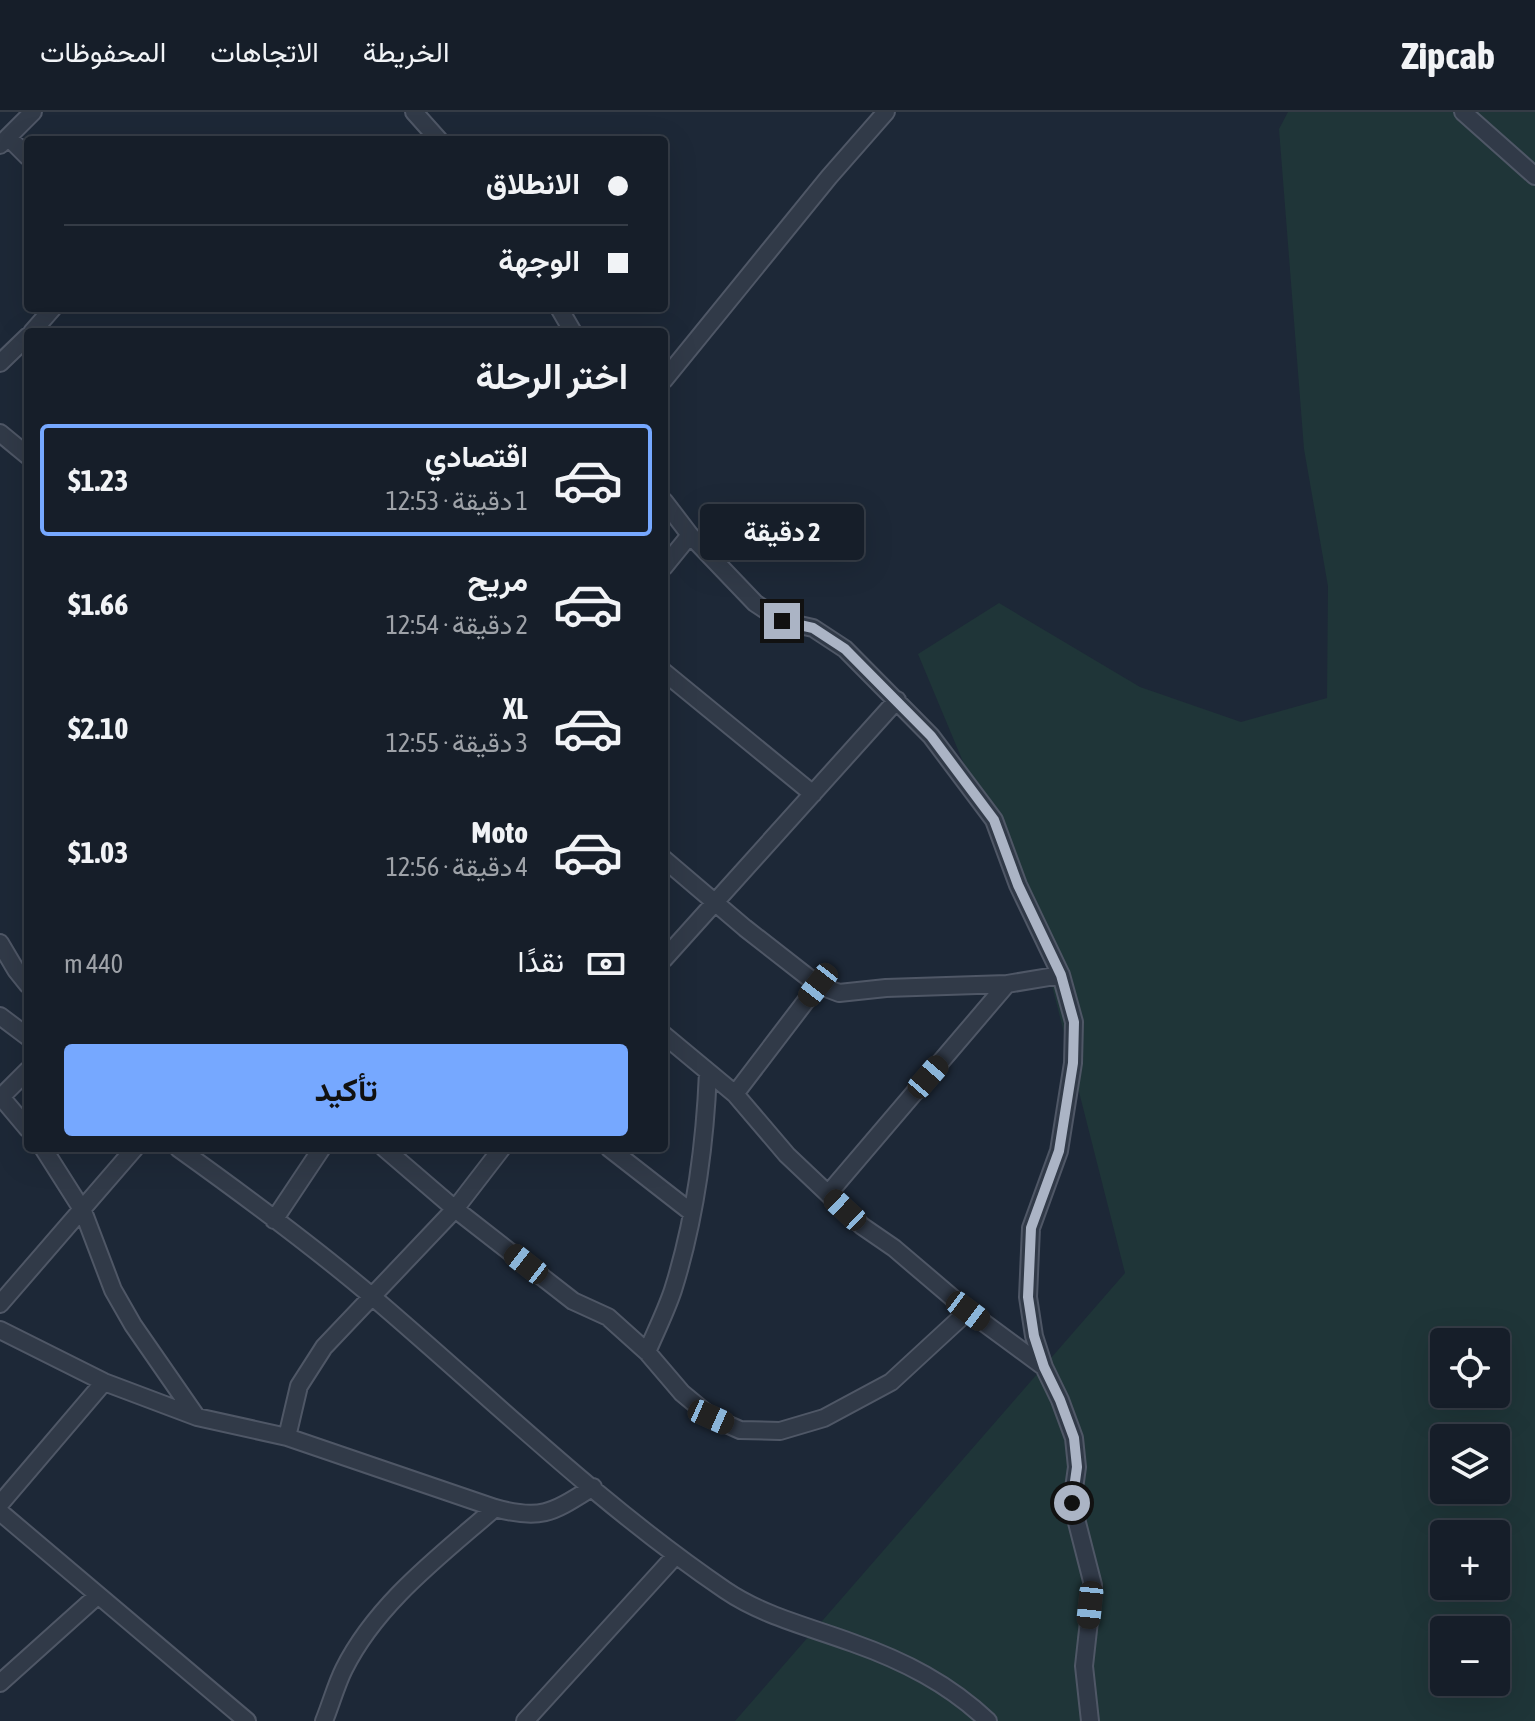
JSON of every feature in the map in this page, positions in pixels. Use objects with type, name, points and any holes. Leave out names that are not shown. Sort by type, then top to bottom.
[{"type":"street","points":[[24,154],[4,141],[33,112]]},
{"type":"street","points":[[414,112],[435,136]]},
{"type":"street","points":[[668,375],[829,177],[886,112]]},
{"type":"street","points":[[1463,112],[1535,176]]},
{"type":"street","points":[[35,328],[49,312]]},
{"type":"street","points":[[0,363],[24,340]]},
{"type":"street","points":[[0,433],[24,453]]},
{"type":"street","points":[[668,506],[690,535],[755,603],[782,621],[813,628],[834,642],[931,736],[994,820],[1018,885],[1061,975],[1074,1022],[1073,1063],[1059,1151],[1031,1228],[1028,1297],[1034,1336],[1044,1367],[1074,1438],[1077,1467],[1072,1503],[1093,1585],[1084,1666],[1090,1721]]},
{"type":"street","points":[[668,562],[690,535]]},
{"type":"street","points":[[668,675],[813,794]]},
{"type":"street","points":[[668,955],[897,700]]},
{"type":"street","points":[[668,862],[818,985],[839,993],[886,988],[1007,984],[1061,975]]},
{"type":"street","points":[[0,943],[24,980]]},
{"type":"street","points":[[828,1194],[1007,984]]},
{"type":"street","points":[[735,1094],[818,985]]},
{"type":"street","points":[[0,1016],[24,1034]]},
{"type":"street","points":[[668,1038],[735,1094],[787,1155],[862,1226],[1044,1367]]},
{"type":"street","points":[[647,1352],[672,1292],[691,1212],[705,1136],[708,1072]]},
{"type":"street","points":[[24,1074],[1,1098],[24,1124]]},
{"type":"street","points":[[46,1152],[83,1211],[120,1302],[133,1325],[197,1417]]},
{"type":"street","points":[[0,1304],[132,1152]]},
{"type":"street","points":[[183,1152],[372,1296],[647,1534],[728,1592],[780,1618],[856,1644],[923,1672],[967,1701],[988,1721]]},
{"type":"street","points":[[274,1220],[319,1152]]},
{"type":"street","points":[[389,1152],[455,1209],[573,1301],[608,1317],[647,1352],[682,1393],[711,1417],[740,1430],[780,1431],[824,1418],[891,1382],[968,1311]]},
{"type":"street","points":[[287,1437],[299,1386],[324,1347],[455,1209],[499,1152]]},
{"type":"street","points":[[614,1152],[691,1212]]},
{"type":"street","points":[[0,1330],[104,1382],[197,1417],[287,1437],[517,1514],[542,1514],[563,1506],[593,1487]]},
{"type":"street","points":[[0,1504],[104,1382]]},
{"type":"street","points":[[324,1721],[344,1669],[368,1630],[409,1583],[495,1508]]},
{"type":"street","points":[[0,1512],[247,1721]]},
{"type":"street","points":[[525,1721],[676,1555]]},
{"type":"street","points":[[0,1683],[97,1596]]},
{"type":"green space","points":[[1288,112],[1535,112],[1535,1721],[735,1721],[1125,1273],[1045,958],[918,654],[999,603],[1140,687],[1241,722],[1327,698],[1328,586],[1304,449],[1279,129]]},
{"type":"route","points":[[782,621],[813,628],[845,649],[931,736],[965,778],[994,820],[1018,885],[1061,975],[1074,1022],[1073,1063],[1059,1151],[1031,1228],[1028,1297],[1034,1336],[1044,1367],[1074,1438],[1077,1467],[1072,1503]]}]
